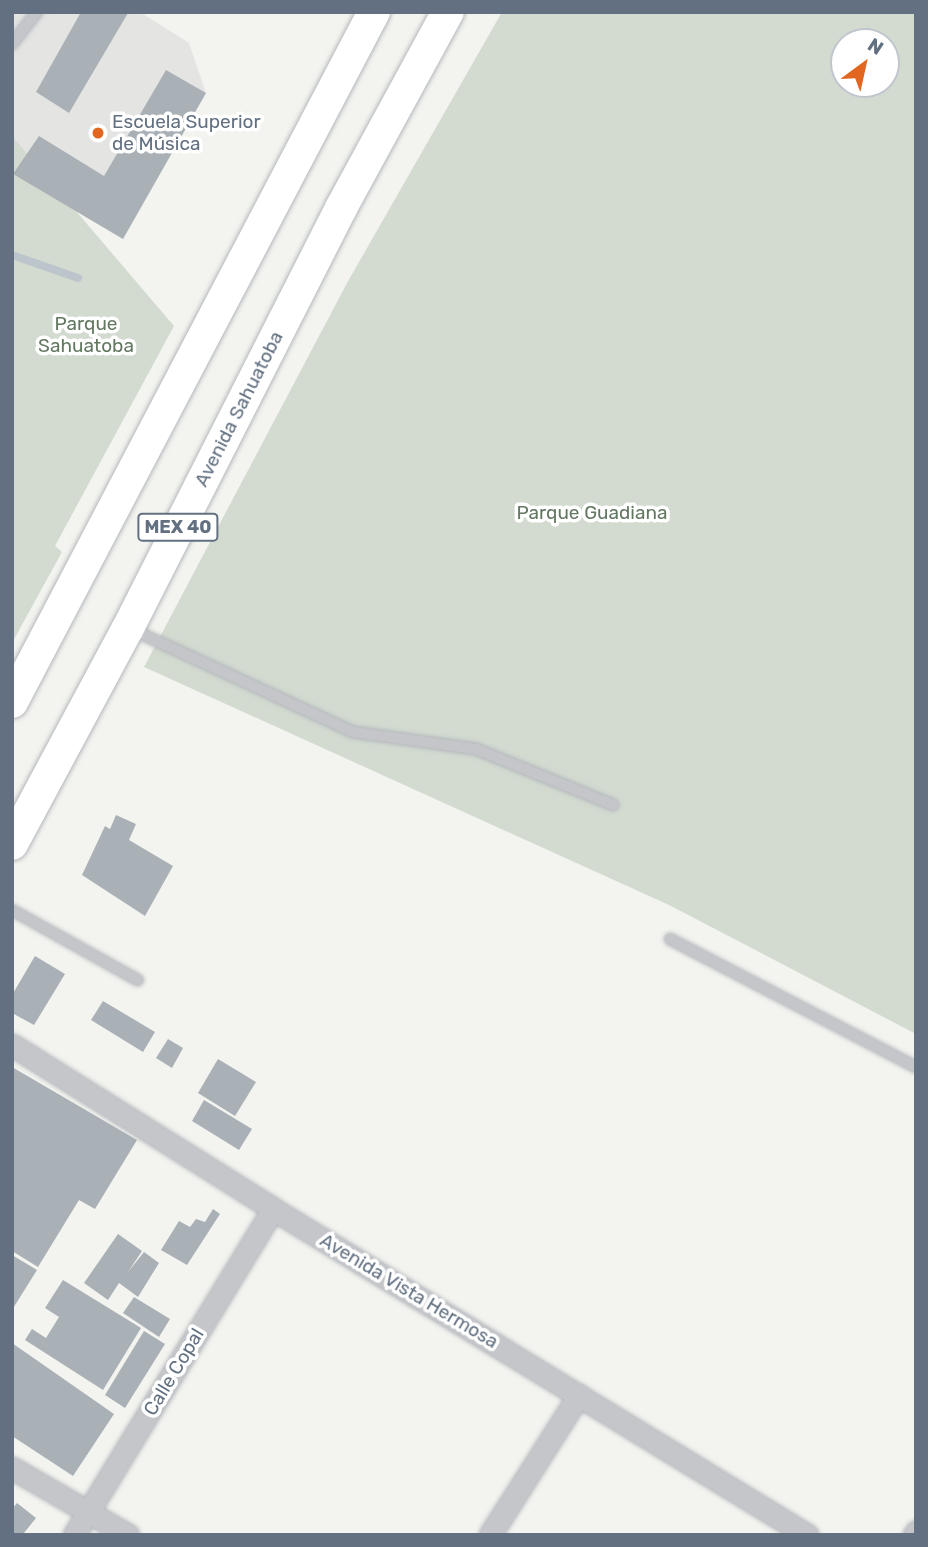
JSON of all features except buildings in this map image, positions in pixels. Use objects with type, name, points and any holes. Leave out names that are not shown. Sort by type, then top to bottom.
[{"type":"main road","name":"MEX 40","points":[[12,702],[374,12]]},
{"type":"main road","name":"Avenida Sahuatoba","points":[[12,844],[128,628],[341,208],[448,12]]},
{"type":"street","name":"Avenida Vista Hermosa","points":[[12,1045],[273,1209],[807,1535]]},
{"type":"street","name":"Calle Copal","points":[[74,1535],[273,1209]]},
{"type":"street","points":[[490,1535],[579,1395]]},
{"type":"street","points":[[12,1468],[128,1535]]},
{"type":"lane","points":[[12,44],[37,12]]},
{"type":"lane","points":[[128,628],[353,732],[477,749],[613,805]]},
{"type":"lane","points":[[12,910],[138,981]]},
{"type":"lane","points":[[670,939],[916,1067]]},
{"type":"shaded area","name":"Escuela Superior de Música","points":[[12,12],[140,12],[189,43],[206,93],[123,239],[12,173]]},
{"type":"green space","name":"Parque Guadiana","points":[[502,12],[916,12],[916,1034],[669,905],[144,667],[347,283]]},
{"type":"green space","name":"Parque Sahuatoba","points":[[12,136],[174,326],[55,546],[62,552],[12,643]]},
{"type":"waterway","points":[[12,255],[78,278]]},
{"type":"place","name":"Escuela Superior de Música","points":[[98,133]]}]
